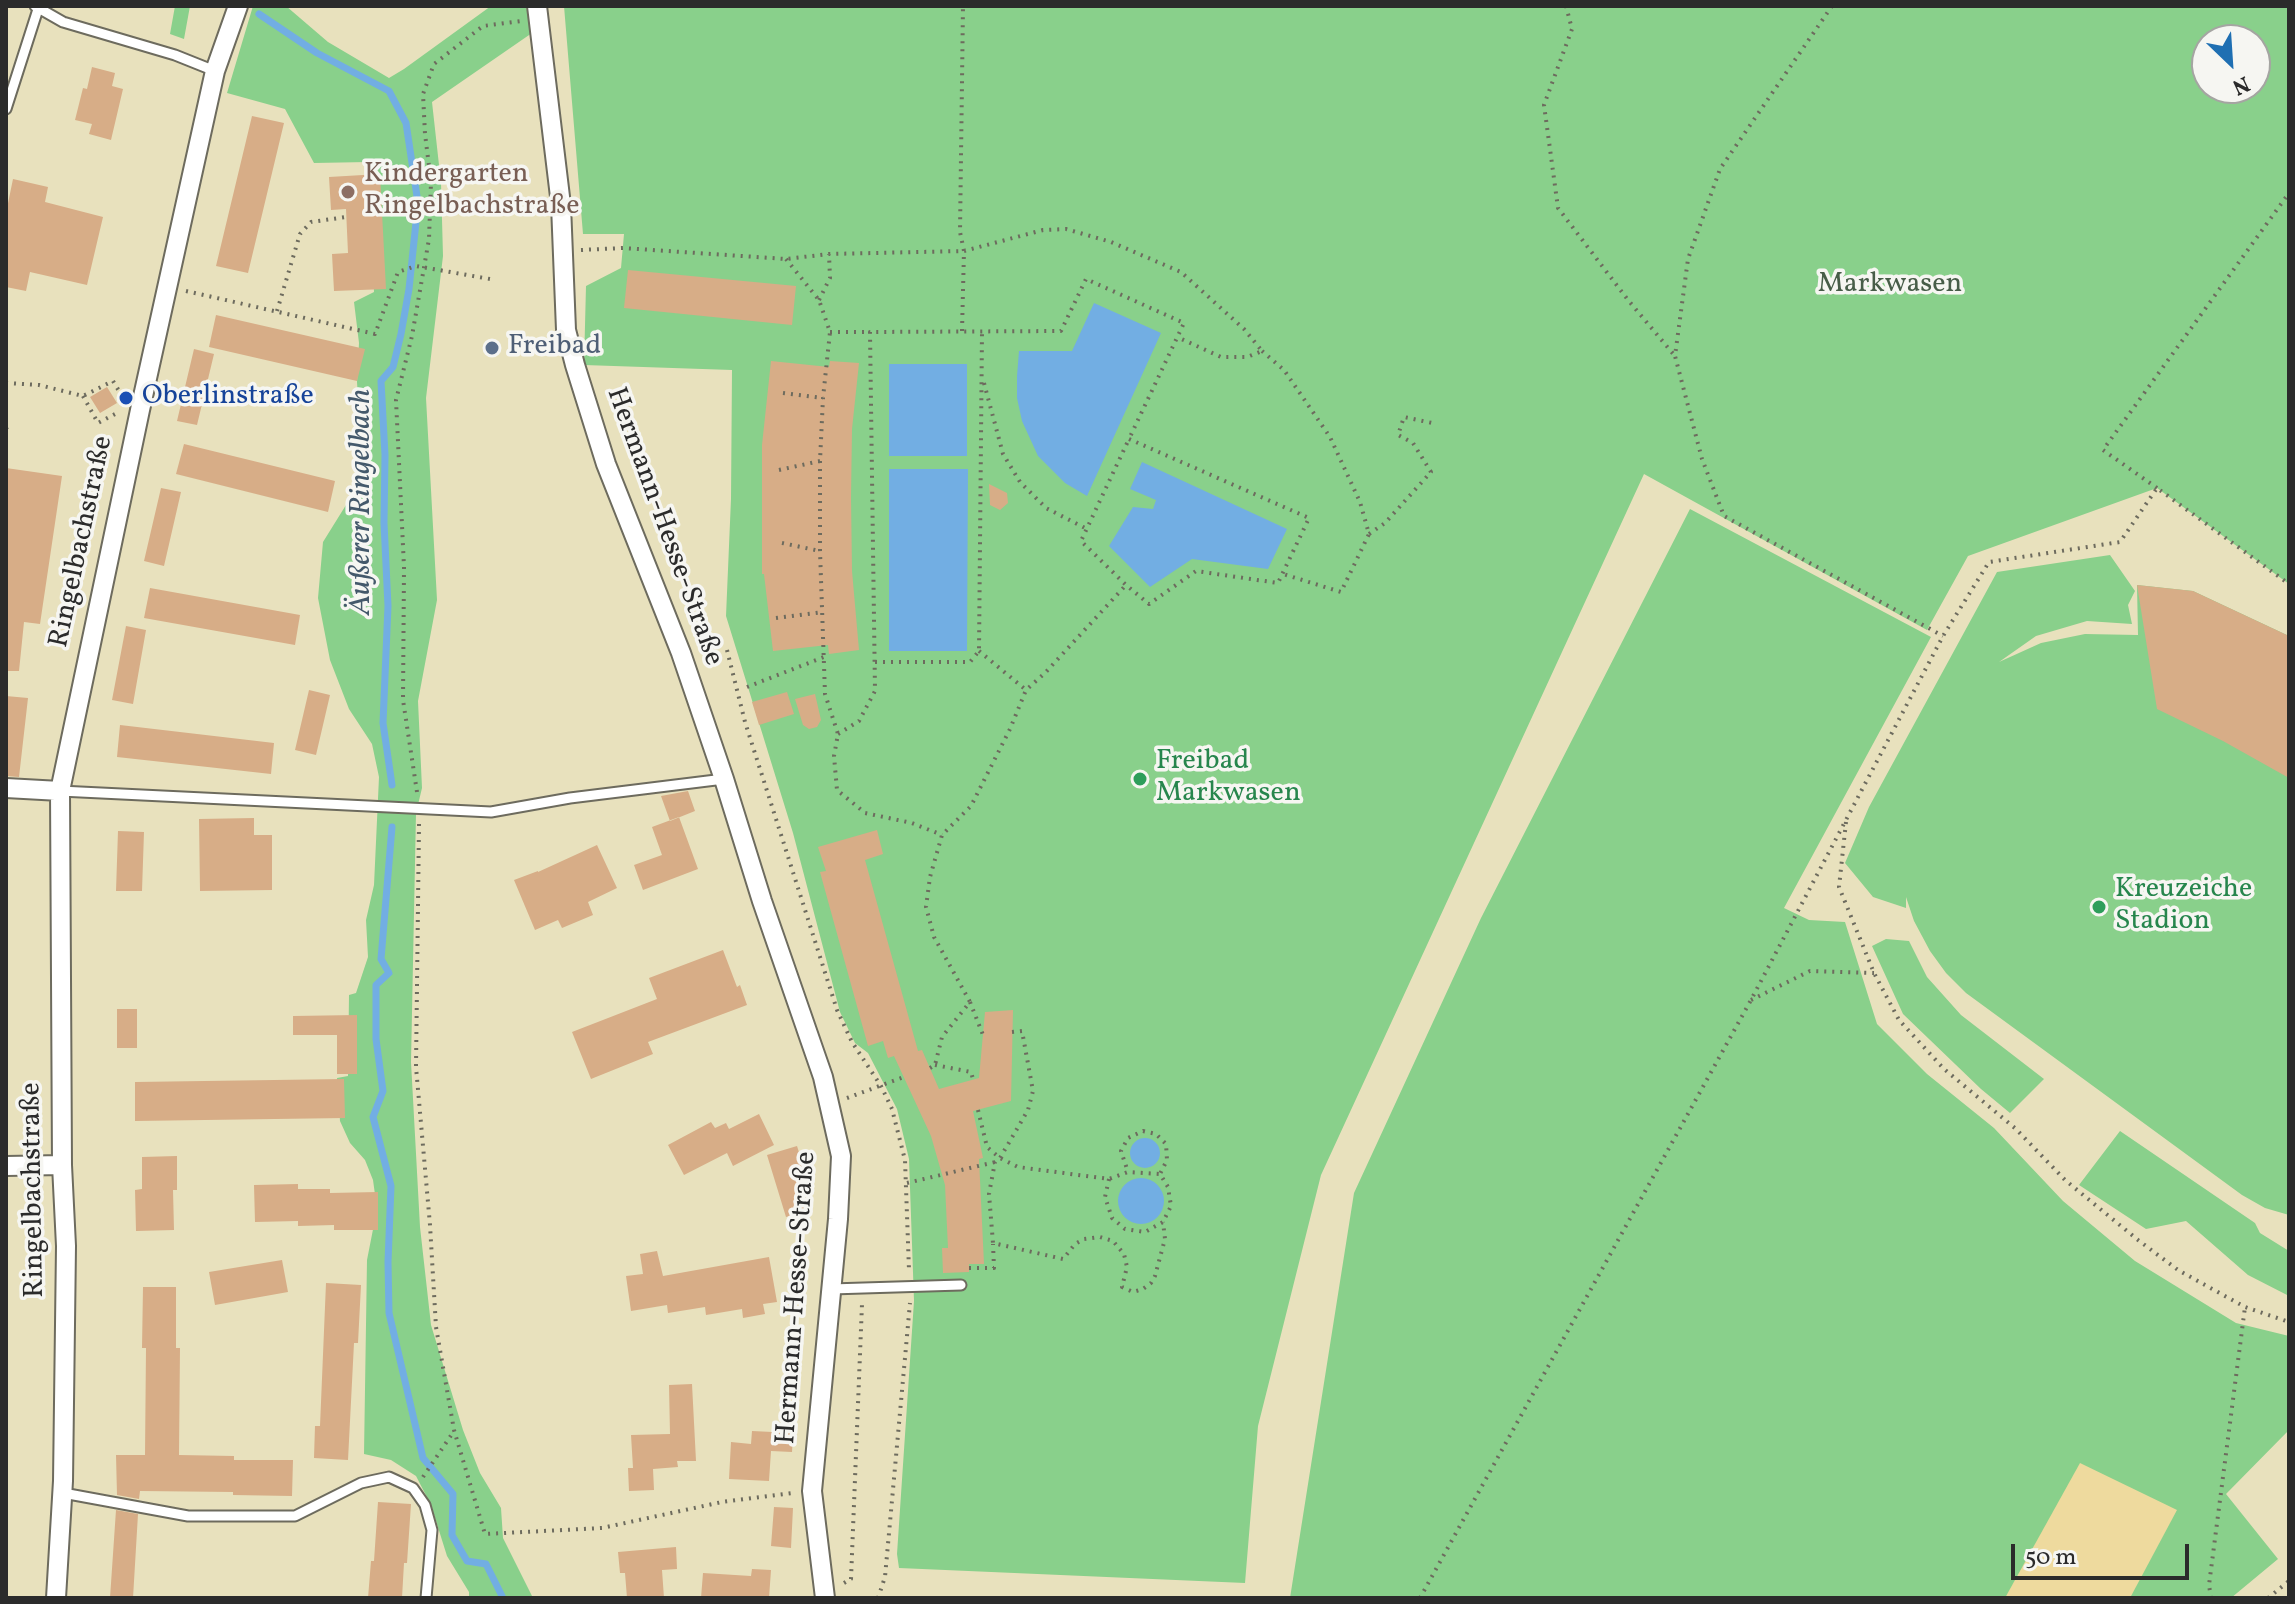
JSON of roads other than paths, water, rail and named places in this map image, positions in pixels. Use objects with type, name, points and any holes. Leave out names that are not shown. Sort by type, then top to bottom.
[{"type":"street","name":"Ringelbachstraße","points":[[56,1598],[63,1493],[66,1246],[62,1165],[60,791],[215,71],[238,6]]},
{"type":"street","name":"Hermann-Hesse-Straße","points":[[538,13],[561,205],[566,330],[575,365],[606,464],[681,653],[724,779],[762,901],[823,1077],[841,1156],[812,1491],[824,1595]]},
{"type":"street","points":[[6,788],[60,791]]},
{"type":"street","points":[[6,1166],[62,1165]]},
{"type":"lane","points":[[6,109],[37,7],[63,22],[175,55],[215,71]]},
{"type":"lane","points":[[60,791],[491,812],[570,798],[724,779]]},
{"type":"lane","points":[[831,1289],[961,1285]]},
{"type":"lane","points":[[63,1493],[188,1516],[295,1516],[361,1483],[389,1477],[413,1488],[425,1505],[432,1530],[426,1598]]},
{"type":"water","points":[[1094,303],[1161,333],[1087,496],[1065,483],[1038,456],[1022,421],[1017,398],[1017,376],[1019,351],[1072,351]]},
{"type":"water","points":[[889,364],[967,364],[967,456],[889,456]]},
{"type":"water","points":[[1142,462],[1287,529],[1268,569],[1192,559],[1150,587],[1109,546],[1133,507],[1153,509],[1156,500],[1130,489]]},
{"type":"water","points":[[889,469],[968,469],[967,651],[889,651]]},
{"type":"water","points":[[1145,1138],[1151,1139],[1159,1147],[1159,1159],[1151,1167],[1145,1168],[1139,1167],[1131,1159],[1130,1153],[1131,1147],[1139,1139]]},
{"type":"water","points":[[1141,1178],[1157,1185],[1164,1201],[1157,1217],[1141,1224],[1125,1217],[1118,1201],[1125,1185]]},
{"type":"waterway","name":"Äußerer Ringelbach","points":[[259,14],[317,53],[389,91],[406,123],[418,203],[401,334],[393,367],[381,381],[388,606],[383,723],[392,785]]},
{"type":"waterway","name":"Äußerer Ringelbach","points":[[392,827],[381,959],[389,973],[376,985],[376,1039],[383,1091],[373,1117],[391,1186],[389,1313],[423,1458],[453,1494],[452,1535],[467,1561],[486,1564],[503,1598]]},
{"type":"place","name":"Kindergarten Ringelbachstraße","points":[[348,192]]},
{"type":"place","name":"Freibad","points":[[492,348]]},
{"type":"place","name":"Oberlinstraße","points":[[126,398]]},
{"type":"place","name":"Freibad Markwasen","points":[[1140,779]]},
{"type":"place","name":"Kreuzeiche Stadion","points":[[2099,907]]},
{"type":"park label","name":"Markwasen","points":[[1890,286]]}]
